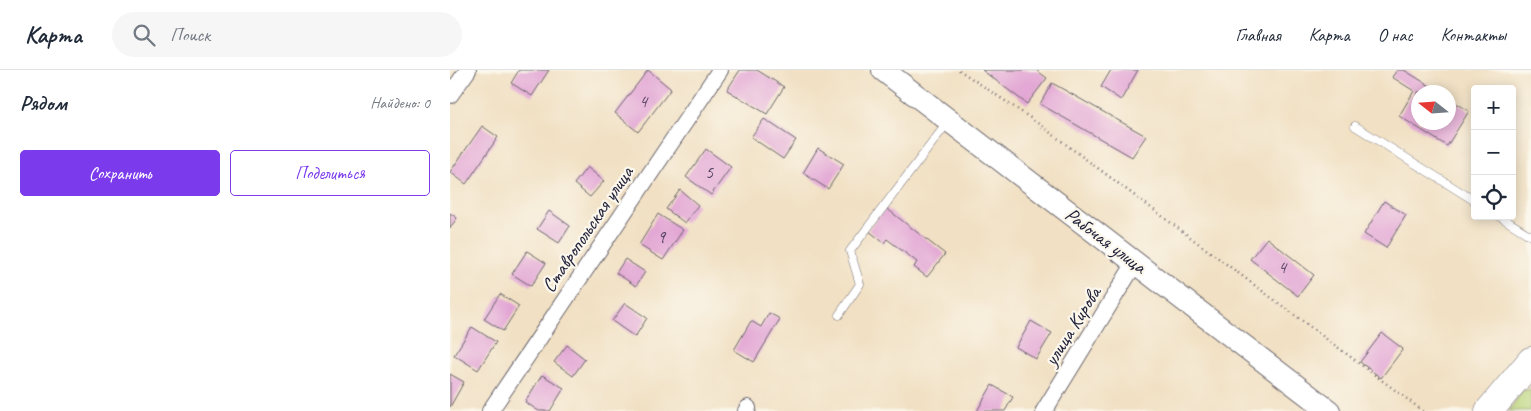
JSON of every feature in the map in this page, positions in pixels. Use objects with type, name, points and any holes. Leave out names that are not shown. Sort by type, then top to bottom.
[{"type":"highway","points":[[1489,411],[1525,372]]},
{"type":"street","points":[[450,95],[468,70]]},
{"type":"street","name":"Ставропольская улица","points":[[490,411],[720,70]]},
{"type":"street","name":"Рабочая улица","points":[[883,70],[1329,411]]},
{"type":"street","name":"улица Кирова","points":[[1044,411],[1135,263]]},
{"type":"lane","points":[[839,315],[860,284],[850,251],[949,120]]},
{"type":"lane","points":[[1355,126],[1471,198]]},
{"type":"lane","points":[[1505,220],[1531,236]]},
{"type":"path","points":[[959,70],[1032,119],[1423,411]]},
{"type":"green space","points":[[1531,389],[1531,411],[1509,411],[1522,391]]},
{"type":"building","points":[[519,70],[549,70],[532,96],[511,83]]},
{"type":"building","points":[[648,70],[671,89],[638,132],[615,113]]},
{"type":"building","points":[[740,70],[757,70],[784,87],[767,114],[727,90]]},
{"type":"building","points":[[982,70],[1036,70],[1047,78],[1027,104]]},
{"type":"building","points":[[1111,70],[1138,70],[1121,100],[1101,87]]},
{"type":"building","points":[[1397,70],[1404,70],[1429,85],[1411,85],[1411,89],[1392,77]]},
{"type":"building","points":[[1052,83],[1146,136],[1132,157],[1040,104]]},
{"type":"building","points":[[1411,96],[1411,124],[1399,116]]},
{"type":"building","points":[[1456,103],[1469,111],[1447,146],[1421,130],[1456,130]]},
{"type":"building","points":[[764,119],[796,140],[783,159],[751,137]]},
{"type":"building","points":[[482,126],[498,137],[466,184],[450,172]]},
{"type":"building","points":[[818,148],[844,164],[828,189],[803,173]]},
{"type":"building","points":[[706,149],[731,167],[711,195],[686,177]]},
{"type":"building","points":[[587,167],[604,181],[590,197],[574,184]]},
{"type":"building","points":[[680,190],[698,205],[685,223],[666,209]]},
{"type":"building","points":[[1384,201],[1406,215],[1386,248],[1364,234]]},
{"type":"building","points":[[886,208],[945,254],[927,277],[914,267],[917,262],[887,239],[884,243],[868,230]]},
{"type":"building","points":[[549,211],[570,226],[559,243],[537,229]]},
{"type":"building","points":[[450,213],[457,218],[450,228]]},
{"type":"building","points":[[658,214],[683,230],[663,260],[639,245]]},
{"type":"building","points":[[1267,238],[1314,275],[1298,296],[1250,259]]},
{"type":"building","points":[[527,251],[546,263],[531,286],[512,274]]},
{"type":"building","points":[[625,259],[645,272],[636,286],[616,273]]},
{"type":"building","points":[[500,294],[519,306],[503,331],[484,319]]},
{"type":"building","points":[[625,303],[647,318],[635,337],[612,321]]},
{"type":"building","points":[[769,313],[780,319],[754,362],[734,350],[751,321],[761,327]]},
{"type":"building","points":[[1031,321],[1052,333],[1036,359],[1016,347]]},
{"type":"building","points":[[472,327],[496,342],[478,370],[454,355]]},
{"type":"building","points":[[1382,333],[1403,349],[1381,378],[1360,362]]},
{"type":"building","points":[[567,345],[585,359],[573,376],[554,362]]},
{"type":"building","points":[[450,374],[464,382],[450,407]]},
{"type":"building","points":[[542,375],[564,388],[550,411],[539,411],[525,402]]},
{"type":"building","points":[[992,385],[1013,397],[1005,411],[977,411]]}]
